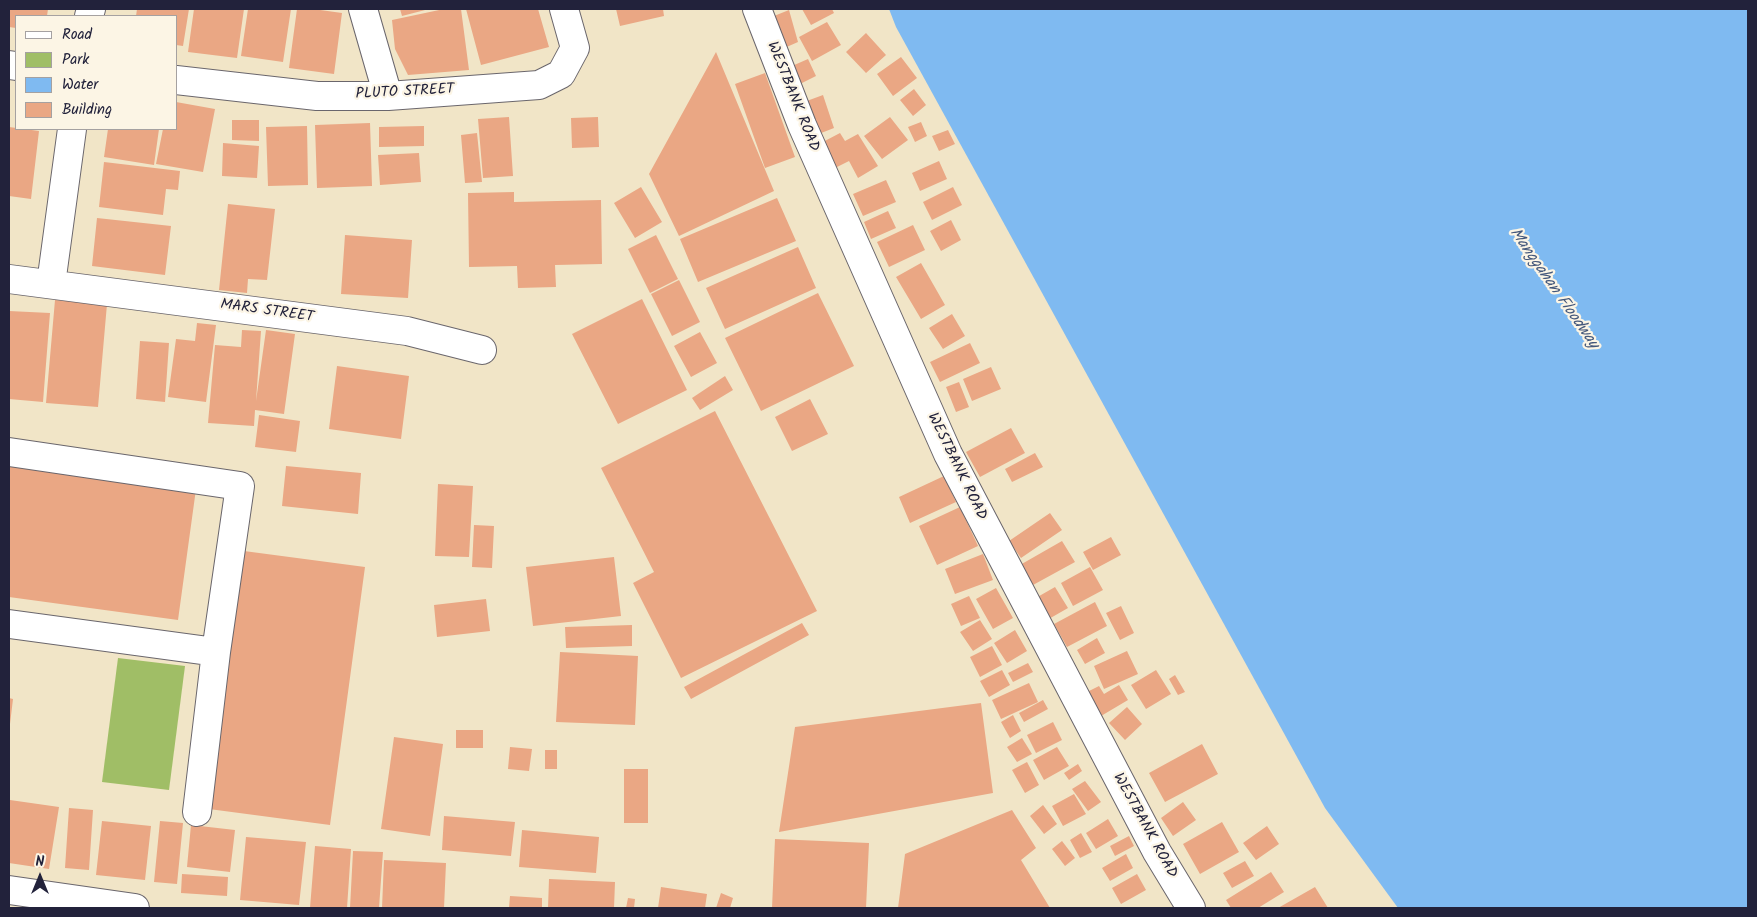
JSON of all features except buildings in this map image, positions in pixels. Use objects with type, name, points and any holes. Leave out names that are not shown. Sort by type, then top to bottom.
[{"type":"street","points":[[363,9],[388,96]]},
{"type":"street","name":"PLUTO STREET","points":[[178,80],[317,96],[388,96],[539,85],[561,74],[575,48],[564,9]]},
{"type":"street","name":"WESTBANK ROAD","points":[[757,9],[802,125],[948,454],[1157,852],[1191,908]]},
{"type":"street","points":[[51,284],[72,130]]},
{"type":"street","name":"MARS STREET","points":[[9,279],[407,331],[482,350]]},
{"type":"street","points":[[9,452],[240,486],[216,652],[197,812]]},
{"type":"street","points":[[9,624],[216,652]]},
{"type":"street","points":[[9,890],[135,908]]},
{"type":"green space","points":[[118,658],[185,666],[169,790],[102,782]]},
{"type":"water","name":"Manggahan Floodway","points":[[889,9],[1748,9],[1748,908],[1398,908],[1325,808],[896,27]]}]
